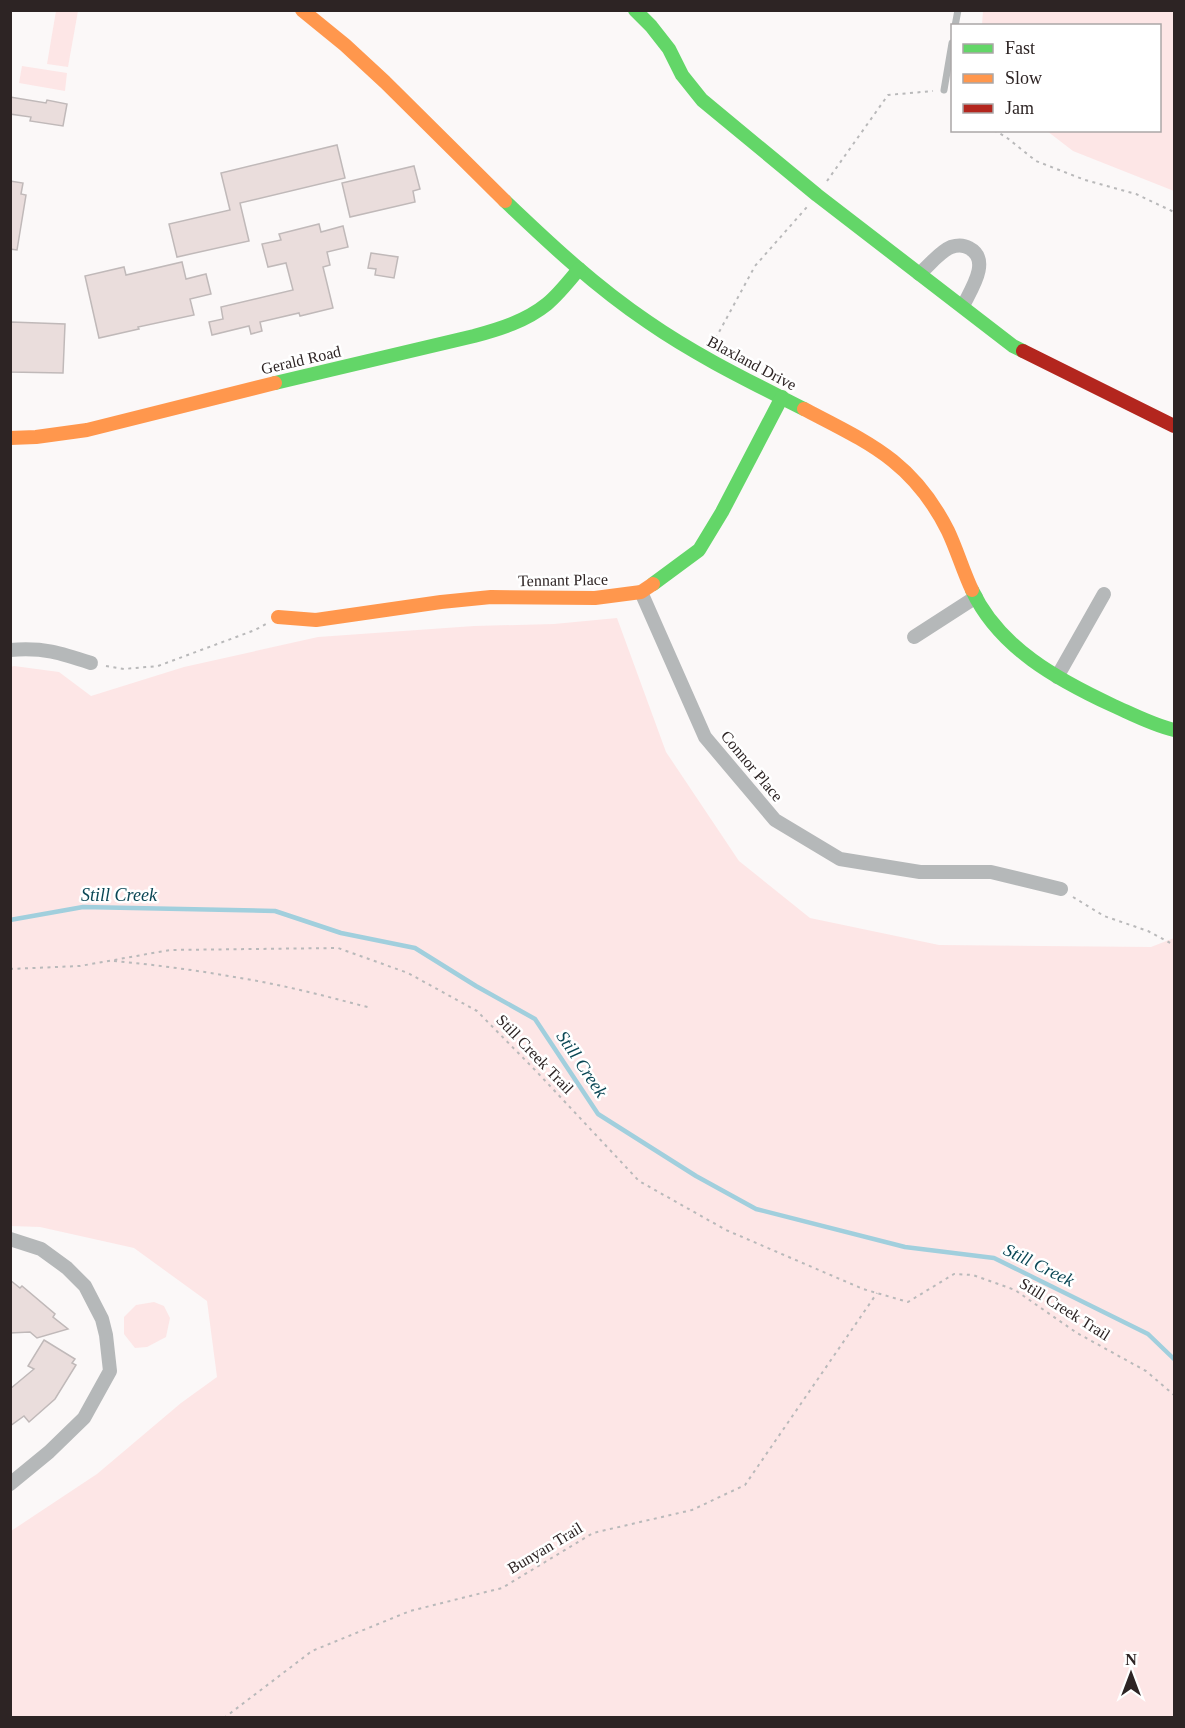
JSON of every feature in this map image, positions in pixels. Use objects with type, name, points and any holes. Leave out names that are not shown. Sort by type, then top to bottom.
[{"type":"street","name":"Blaxland Drive","points":[[302,10],[371,68],[540,237],[627,308],[705,358],[860,438],[894,460],[920,487],[943,521],[976,597],[997,627],[1022,653],[1057,677],[1157,726],[1174,730]]},
{"type":"street","points":[[635,10],[651,26],[669,50],[682,75],[702,100],[817,195],[1012,346],[1174,426]]},
{"type":"street","points":[[919,274],[951,247],[964,246],[971,249],[976,254],[979,267],[963,306]]},
{"type":"street","name":"Gerald Road","points":[[10,438],[101,427],[494,331],[528,316],[549,303],[579,269]]},
{"type":"street","name":"Tennant Place","points":[[278,617],[316,620],[491,597],[595,598],[641,592],[699,550],[722,512],[782,397]]},
{"type":"street","name":"Connor Place","points":[[641,592],[705,737],[775,820],[840,859],[921,872],[991,872],[1061,889]]},
{"type":"street","points":[[1057,677],[1104,594]]},
{"type":"street","points":[[914,637],[976,597]]},
{"type":"street","points":[[10,650],[39,649],[91,663]]},
{"type":"street","points":[[10,1239],[41,1249],[67,1268],[85,1286],[102,1319],[110,1371],[84,1418],[49,1452],[10,1484]]},
{"type":"lane","points":[[944,90],[951,49]]},
{"type":"path","points":[[705,358],[755,267],[817,195],[888,95],[944,90]]},
{"type":"path","points":[[997,132],[1036,161],[1085,180],[1136,194],[1174,212]]},
{"type":"path","points":[[91,663],[124,669],[158,666],[255,630],[278,617]]},
{"type":"path","points":[[1061,889],[1104,916],[1148,930],[1174,945]]},
{"type":"path","name":"Still Creek Trail","points":[[10,969],[80,966],[170,950],[338,948],[408,973],[477,1011],[639,1181],[726,1230],[863,1289],[908,1302],[954,1274],[973,1275],[1015,1290],[1077,1333],[1146,1371],[1174,1395]]},
{"type":"path","points":[[111,961],[174,967],[246,979],[371,1008]]},
{"type":"path","name":"Bunyan Trail","points":[[224,1718],[312,1652],[410,1611],[502,1588],[593,1533],[692,1510],[745,1485],[877,1293]]},
{"type":"shaded area","points":[[56,11],[78,11],[68,67],[47,64]]},
{"type":"shaded area","points":[[983,11],[1174,11],[1174,191],[1073,151],[1048,132],[1161,132],[1161,24],[982,24]]},
{"type":"shaded area","points":[[22,66],[67,73],[65,91],[19,83]]},
{"type":"shaded area","points":[[617,618],[666,752],[739,861],[810,918],[939,945],[1151,947],[1174,938],[1174,1717],[11,1717],[11,1531],[97,1474],[181,1403],[217,1377],[207,1301],[134,1248],[40,1227],[11,1226],[11,667],[59,672],[91,696],[184,667],[318,637],[474,626],[554,624]]},
{"type":"shaded area","points":[[154,1302],[164,1306],[170,1318],[166,1337],[147,1347],[135,1348],[124,1334],[124,1317],[136,1305]]},
{"type":"building","points":[[10,97],[67,104],[63,126],[30,121],[31,117],[10,114]]},
{"type":"building","points":[[337,145],[345,178],[240,203],[249,241],[177,257],[169,224],[230,210],[221,173]]},
{"type":"building","points":[[414,166],[420,189],[413,191],[415,202],[350,217],[342,183]]},
{"type":"building","points":[[10,181],[23,183],[21,194],[26,195],[17,250],[10,249]]},
{"type":"building","points":[[319,224],[321,232],[343,226],[348,247],[327,252],[330,265],[323,267],[333,308],[260,322],[262,331],[251,334],[249,326],[212,335],[209,322],[223,319],[221,307],[293,290],[286,263],[268,267],[262,244],[281,240],[279,234]]},
{"type":"building","points":[[371,253],[398,257],[394,278],[375,275],[376,269],[368,268]]},
{"type":"building","points":[[182,262],[186,279],[206,274],[211,294],[190,299],[194,315],[99,338],[85,276],[124,267],[126,275]]},
{"type":"building","points":[[11,322],[65,324],[63,373],[10,372]]},
{"type":"building","points":[[10,1280],[20,1288],[22,1286],[55,1314],[53,1317],[68,1329],[37,1338],[30,1332],[10,1333]]},
{"type":"building","points":[[44,1340],[75,1359],[72,1363],[76,1365],[55,1399],[29,1422],[24,1416],[10,1426],[10,1389],[34,1369],[28,1366]]},
{"type":"waterway","name":"Still Creek","points":[[10,920],[83,907],[275,911],[341,933],[415,948],[535,1019],[598,1114],[696,1176],[756,1209],[905,1247],[994,1258],[1148,1334],[1174,1359]]},
{"type":"traffic: fast","points":[[635,10],[669,49],[682,75],[702,100],[817,195],[1013,346],[1023,351]]},
{"type":"traffic: fast","points":[[505,201],[556,249],[629,309],[705,357],[804,409]]},
{"type":"traffic: fast","points":[[275,383],[474,336],[522,320],[547,304],[579,269]]},
{"type":"traffic: fast","points":[[653,584],[699,550],[722,512],[782,397]]},
{"type":"traffic: fast","points":[[972,590],[998,629],[1032,660],[1093,696],[1144,720],[1174,730]]},
{"type":"traffic: slow","points":[[302,10],[385,82],[505,201]]},
{"type":"traffic: slow","points":[[10,438],[87,430],[275,383]]},
{"type":"traffic: slow","points":[[804,409],[869,444],[904,471],[920,487],[948,531],[972,590]]},
{"type":"traffic: slow","points":[[278,617],[316,620],[491,597],[595,598],[641,592],[653,584]]},
{"type":"traffic: jam","points":[[1023,351],[1174,426]]}]
